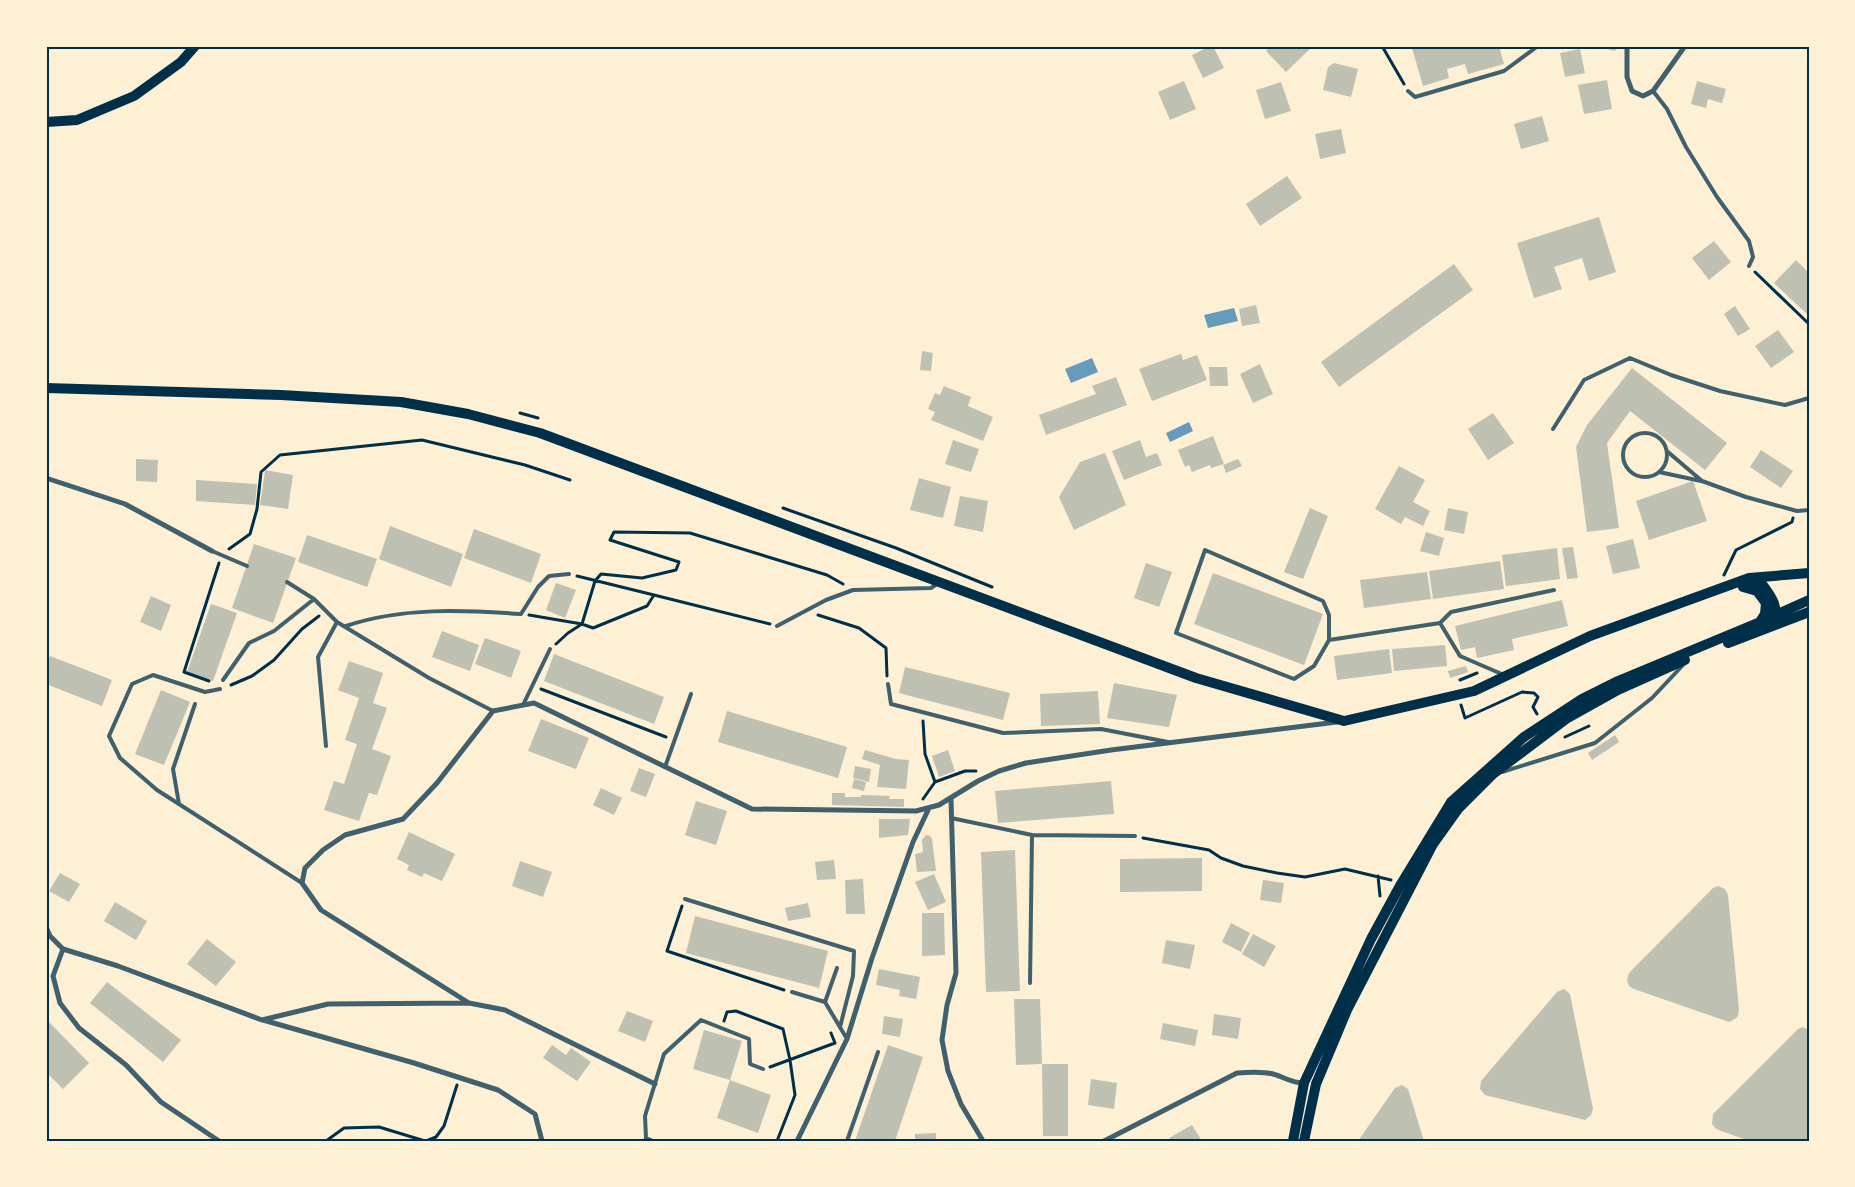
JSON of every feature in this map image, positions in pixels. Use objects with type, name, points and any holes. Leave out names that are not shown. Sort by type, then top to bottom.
[{"type":"main road","points":[[46,122],[77,120],[134,96],[181,62],[195,46]]},
{"type":"main road","points":[[46,388],[281,395],[401,402],[468,414],[540,433],[1196,678],[1344,721],[1474,691],[1590,636],[1726,581],[1809,572]]},
{"type":"main road","points":[[1750,578],[1809,578]]},
{"type":"main road","points":[[1726,581],[1762,584],[1774,600],[1776,615]]},
{"type":"main road","points":[[1726,581],[1758,591],[1766,603],[1761,626]]},
{"type":"main road","points":[[1304,1141],[1316,1084],[1347,1010],[1433,844],[1458,809],[1493,774],[1566,719],[1618,690],[1761,626],[1776,615],[1809,600]]},
{"type":"main road","points":[[1293,1141],[1304,1083],[1371,939],[1401,884],[1451,802],[1524,737],[1582,699],[1618,680],[1761,626],[1809,612]]},
{"type":"street","points":[[1627,46],[1628,77],[1632,91],[1643,96],[1653,91],[1685,46]]},
{"type":"street","points":[[46,478],[126,504],[212,551]]},
{"type":"street","points":[[469,1003],[321,910],[302,883],[305,868],[323,850],[345,835],[403,820],[437,782],[493,711],[534,703],[752,809],[916,811],[950,799],[978,781],[999,772],[1026,764],[1170,742],[1344,721]]},
{"type":"street","points":[[950,799],[956,972],[947,1005],[942,1040],[948,1070],[958,1096],[983,1141]]},
{"type":"street","points":[[797,1141],[847,1039],[872,958],[913,842],[929,808]]},
{"type":"street","points":[[46,927],[50,936],[62,949],[118,966],[262,1020],[376,1052],[498,1090],[535,1114],[542,1141]]},
{"type":"street","points":[[62,949],[53,976],[60,1003],[79,1028],[126,1065],[160,1102],[219,1141]]},
{"type":"street","points":[[262,1020],[328,1004],[469,1003],[505,1010],[655,1084]]},
{"type":"street","points":[[1104,1141],[1237,1073],[1258,1071],[1274,1074],[1294,1083],[1304,1083]]},
{"type":"lane","points":[[1408,91],[1415,97],[1504,71],[1538,46]]},
{"type":"lane","points":[[1653,91],[1667,109],[1686,147],[1717,197],[1749,241],[1753,257],[1749,266]]},
{"type":"lane","points":[[1553,429],[1584,380],[1630,358],[1720,391],[1785,405],[1809,398]]},
{"type":"lane","points":[[1668,452],[1666,463],[1659,472],[1649,477],[1637,476],[1628,468],[1623,458],[1625,446],[1632,437],[1642,432],[1654,434],[1663,441],[1668,452],[1702,481]]},
{"type":"lane","points":[[1659,472],[1702,481],[1746,497],[1796,511],[1809,510]]},
{"type":"lane","points":[[1205,550],[1323,601],[1329,615],[1329,640],[1314,666],[1294,679],[1176,633],[1205,550]]},
{"type":"lane","points":[[212,551],[247,566]]},
{"type":"lane","points":[[346,626],[391,614],[470,610],[521,614],[538,587],[549,576],[570,574]]},
{"type":"lane","points":[[287,582],[314,599],[337,622],[429,678],[493,711]]},
{"type":"lane","points":[[777,626],[826,600],[853,590],[931,588],[940,582]]},
{"type":"lane","points":[[1329,640],[1440,623],[1451,612],[1554,590]]},
{"type":"lane","points":[[223,680],[249,643],[274,631],[314,599]]},
{"type":"lane","points":[[326,746],[318,657],[337,622]]},
{"type":"lane","points":[[1440,623],[1460,656],[1506,676]]},
{"type":"lane","points":[[523,705],[550,649]]},
{"type":"lane","points":[[1493,774],[1595,743],[1652,698],[1689,659]]},
{"type":"lane","points":[[220,689],[205,692],[153,675],[132,684],[109,736],[120,758],[157,790],[302,883]]},
{"type":"lane","points":[[888,684],[891,704],[1003,733],[1102,729],[1170,742]]},
{"type":"lane","points":[[664,766],[691,694]]},
{"type":"lane","points":[[179,804],[172,769],[195,704]]},
{"type":"lane","points":[[951,818],[1032,835],[1134,836]]},
{"type":"lane","points":[[1030,983],[1032,835]]},
{"type":"lane","points":[[685,899],[854,951],[853,976],[840,1027]]},
{"type":"lane","points":[[825,1002],[837,968]]},
{"type":"lane","points":[[792,992],[825,1002],[847,1039]]},
{"type":"lane","points":[[654,1141],[646,1139],[645,1116],[664,1054],[701,1020],[749,1039],[750,1064],[763,1069]]},
{"type":"lane","points":[[847,1141],[878,1052]]},
{"type":"path","points":[[1382,46],[1408,91]]},
{"type":"path","points":[[1749,266],[1809,324]]},
{"type":"path","points":[[216,684],[184,672],[221,555],[250,534],[257,509],[261,472],[280,455],[422,440],[525,465],[570,480]]},
{"type":"path","points":[[1726,581],[1736,550],[1792,522],[1796,511]]},
{"type":"path","points":[[550,649],[568,632],[582,624],[596,581],[601,574],[642,578],[676,570],[679,562],[610,540],[614,532],[690,533],[827,575],[853,590]]},
{"type":"path","points":[[570,574],[777,626]]},
{"type":"path","points":[[521,614],[582,624],[593,628],[647,606],[654,595]]},
{"type":"path","points":[[220,689],[252,676],[274,660],[302,629],[326,611]]},
{"type":"path","points":[[806,611],[859,628],[886,648],[888,684]]},
{"type":"path","points":[[532,685],[673,740]]},
{"type":"path","points":[[1522,692],[1534,693],[1538,698],[1534,707]]},
{"type":"path","points":[[923,712],[925,754],[935,782]]},
{"type":"path","points":[[916,811],[935,782],[965,771],[999,772]]},
{"type":"path","points":[[1134,836],[1209,850],[1221,858],[1243,866],[1277,874],[1304,877],[1345,869],[1386,878],[1401,884]]},
{"type":"path","points":[[685,899],[667,951],[792,992]]},
{"type":"path","points":[[722,1028],[727,1012],[736,1011],[783,1029],[795,1095],[777,1141]]},
{"type":"path","points":[[763,1069],[834,1043],[828,1024],[835,1020]]},
{"type":"path","points":[[326,1141],[344,1128],[379,1126],[425,1141],[436,1137],[444,1126],[459,1077]]},
{"type":"water","points":[[1234,308],[1238,321],[1208,328],[1204,315]]},
{"type":"water","points":[[1092,358],[1098,372],[1071,383],[1065,369]]},
{"type":"water","points":[[1189,422],[1193,431],[1170,442],[1166,433]]},
{"type":"building","points":[[1213,46],[1224,68],[1203,78],[1192,55]]},
{"type":"building","points":[[1271,46],[1313,46],[1286,72],[1266,51]]},
{"type":"building","points":[[1420,46],[1499,46],[1504,64],[1468,74],[1465,64],[1447,69],[1449,78],[1423,86],[1412,48]]},
{"type":"building","points":[[1596,46],[1617,46],[1615,51]]},
{"type":"building","points":[[1580,49],[1585,73],[1565,77],[1560,53]]},
{"type":"building","points":[[1334,63],[1358,69],[1351,97],[1323,90],[1328,67]]},
{"type":"building","points":[[1607,80],[1612,109],[1584,114],[1578,85]]},
{"type":"building","points":[[1184,81],[1196,109],[1170,120],[1158,92]]},
{"type":"building","points":[[1697,81],[1726,89],[1722,103],[1708,99],[1706,108],[1691,104]]},
{"type":"building","points":[[1281,82],[1291,111],[1265,119],[1256,90]]},
{"type":"building","points":[[1542,116],[1549,141],[1521,149],[1514,124]]},
{"type":"building","points":[[1341,129],[1346,153],[1320,159],[1315,134]]},
{"type":"building","points":[[1287,176],[1302,198],[1260,226],[1246,204]]},
{"type":"building","points":[[1599,217],[1616,272],[1589,281],[1582,258],[1554,267],[1562,289],[1534,298],[1517,243]]},
{"type":"building","points":[[1714,241],[1731,262],[1709,280],[1692,258]]},
{"type":"building","points":[[1796,260],[1809,273],[1809,316],[1774,283]]},
{"type":"building","points":[[1454,264],[1473,290],[1339,387],[1321,362]]},
{"type":"building","points":[[1256,305],[1260,323],[1242,326],[1239,309]]},
{"type":"building","points":[[1735,306],[1750,329],[1738,336],[1724,314]]},
{"type":"building","points":[[1778,330],[1794,352],[1771,368],[1755,346]]},
{"type":"building","points":[[922,351],[933,353],[931,371],[920,370]]},
{"type":"building","points":[[1181,354],[1183,360],[1197,355],[1207,380],[1152,401],[1139,369]]},
{"type":"building","points":[[1260,364],[1273,394],[1253,403],[1240,374]]},
{"type":"building","points":[[1209,367],[1227,367],[1228,386],[1210,386]]},
{"type":"building","points":[[1632,368],[1727,443],[1705,470],[1630,411],[1607,443],[1619,528],[1587,532],[1576,447],[1587,425]]},
{"type":"building","points":[[1116,377],[1127,405],[1046,435],[1039,415],[1096,394],[1092,386]]},
{"type":"building","points":[[944,386],[971,397],[968,406],[993,417],[983,441],[931,420],[935,412],[928,409],[935,393],[940,395]]},
{"type":"building","points":[[1493,413],[1514,443],[1488,460],[1468,429]]},
{"type":"building","points":[[1213,436],[1224,464],[1211,468],[1210,465],[1192,472],[1189,465],[1185,467],[1178,450]]},
{"type":"building","points":[[953,440],[979,449],[971,472],[945,464]]},
{"type":"building","points":[[1140,440],[1146,457],[1157,453],[1162,465],[1124,480],[1112,451]]},
{"type":"building","points":[[1761,450],[1793,471],[1781,488],[1750,467]]},
{"type":"building","points":[[1105,453],[1126,505],[1074,530],[1059,497],[1080,462]]},
{"type":"building","points":[[136,459],[158,460],[157,482],[136,481]]},
{"type":"building","points":[[1238,459],[1242,466],[1226,473],[1223,465]]},
{"type":"building","points":[[1399,466],[1425,480],[1413,502],[1430,511],[1423,526],[1405,517],[1401,524],[1375,509]]},
{"type":"building","points":[[265,470],[293,475],[288,509],[260,505]]},
{"type":"building","points":[[919,478],[951,487],[943,518],[910,510]]},
{"type":"building","points":[[196,480],[257,484],[255,505],[196,501]]},
{"type":"building","points":[[1693,481],[1707,521],[1649,540],[1636,501]]},
{"type":"building","points":[[960,496],[988,501],[983,532],[954,526]]},
{"type":"building","points":[[1310,508],[1328,516],[1303,579],[1284,572]]},
{"type":"building","points":[[1448,508],[1468,512],[1464,534],[1444,530]]},
{"type":"building","points":[[390,526],[463,554],[451,587],[379,559]]},
{"type":"building","points":[[474,529],[541,554],[531,583],[464,558]]},
{"type":"building","points":[[1426,532],[1444,538],[1439,556],[1420,551]]},
{"type":"building","points":[[307,535],[377,559],[367,587],[298,562]]},
{"type":"building","points":[[1633,539],[1640,568],[1613,574],[1606,546]]},
{"type":"building","points":[[254,544],[296,558],[273,623],[232,608]]},
{"type":"building","points":[[1573,547],[1578,578],[1567,579],[1562,548]]},
{"type":"building","points":[[1557,548],[1560,579],[1506,586],[1502,555]]},
{"type":"building","points":[[1500,561],[1504,589],[1433,599],[1429,571]]},
{"type":"building","points":[[1146,563],[1172,572],[1159,607],[1134,598]]},
{"type":"building","points":[[1427,572],[1431,599],[1364,608],[1360,580]]},
{"type":"building","points":[[1213,573],[1323,614],[1304,665],[1194,624]]},
{"type":"building","points":[[556,583],[576,590],[565,618],[546,610]]},
{"type":"building","points":[[151,596],[171,605],[161,631],[140,622]]},
{"type":"building","points":[[1562,600],[1568,626],[1512,639],[1514,650],[1477,658],[1475,647],[1461,650],[1455,626]]},
{"type":"building","points":[[211,604],[237,613],[213,681],[187,672]]},
{"type":"building","points":[[442,631],[479,645],[470,671],[432,657]]},
{"type":"building","points":[[485,638],[521,651],[511,678],[475,664]]},
{"type":"building","points":[[1445,645],[1447,666],[1394,671],[1392,649]]},
{"type":"building","points":[[1389,649],[1392,673],[1337,680],[1334,656]]},
{"type":"building","points":[[554,654],[664,697],[654,724],[544,681]]},
{"type":"building","points":[[50,656],[112,680],[102,706],[46,684],[46,667]]},
{"type":"building","points":[[349,661],[383,673],[373,703],[387,708],[372,749],[391,756],[377,795],[369,793],[359,821],[324,810],[334,781],[344,784],[357,744],[345,740],[359,698],[338,690]]},
{"type":"building","points":[[1466,666],[1468,672],[1450,678],[1448,671]]},
{"type":"building","points":[[905,667],[1010,693],[1003,720],[899,693]]},
{"type":"building","points":[[1114,683],[1177,695],[1169,727],[1107,718]]},
{"type":"building","points":[[161,690],[190,702],[164,765],[135,754]]},
{"type":"building","points":[[1098,691],[1100,724],[1041,726],[1040,694]]},
{"type":"building","points":[[727,711],[847,747],[838,778],[718,742]]},
{"type":"building","points":[[541,719],[589,738],[576,769],[528,751]]},
{"type":"building","points":[[1615,735],[1619,742],[1592,760],[1588,753]]},
{"type":"building","points":[[865,750],[896,759],[909,760],[906,789],[877,787],[880,765],[862,759]]},
{"type":"building","points":[[948,750],[955,771],[939,777],[932,756]]},
{"type":"building","points":[[855,766],[871,769],[869,782],[853,778]]},
{"type":"building","points":[[639,768],[655,774],[646,797],[630,791]]},
{"type":"building","points":[[854,779],[866,782],[864,791],[852,788]]},
{"type":"building","points":[[1111,781],[1114,814],[998,823],[995,791]]},
{"type":"building","points":[[601,788],[622,798],[614,815],[593,805]]},
{"type":"building","points":[[832,793],[845,793],[845,797],[861,797],[861,795],[890,796],[889,799],[904,799],[904,807],[832,805]]},
{"type":"building","points":[[696,801],[727,811],[716,845],[685,835]]},
{"type":"building","points":[[879,819],[910,819],[908,835],[879,838]]},
{"type":"building","points":[[409,832],[455,854],[442,881],[424,873],[422,877],[407,870],[409,865],[397,859]]},
{"type":"building","points":[[926,835],[932,839],[936,871],[917,872],[915,854],[923,852],[922,840]]},
{"type":"building","points":[[1015,850],[1020,991],[986,992],[981,852]]},
{"type":"building","points":[[1202,858],[1202,891],[1120,892],[1120,859]]},
{"type":"building","points":[[834,860],[836,879],[817,880],[815,862]]},
{"type":"building","points":[[520,861],[552,872],[543,897],[512,886]]},
{"type":"building","points":[[60,873],[80,884],[69,902],[49,891]]},
{"type":"building","points":[[934,874],[946,902],[928,910],[915,882]]},
{"type":"building","points":[[863,879],[865,914],[846,914],[845,880]]},
{"type":"building","points":[[1263,880],[1284,883],[1281,903],[1260,900]]},
{"type":"building","points":[[1718,886],[1725,889],[1728,895],[1739,1009],[1738,1016],[1729,1022],[1634,989],[1629,986],[1627,980],[1629,973],[1713,888]]},
{"type":"building","points":[[115,902],[147,921],[136,940],[104,921]]},
{"type":"building","points":[[808,903],[811,917],[788,921],[785,908]]},
{"type":"building","points":[[922,913],[944,913],[945,955],[922,956]]},
{"type":"building","points":[[695,916],[828,951],[819,988],[686,953]]},
{"type":"building","points":[[1231,923],[1250,933],[1241,952],[1222,942]]},
{"type":"building","points":[[1253,934],[1276,946],[1264,967],[1242,954]]},
{"type":"building","points":[[207,939],[236,962],[216,986],[187,964]]},
{"type":"building","points":[[1166,940],[1195,945],[1190,969],[1162,963]]},
{"type":"building","points":[[879,969],[920,977],[916,999],[899,996],[900,990],[876,985]]},
{"type":"building","points":[[107,982],[181,1040],[163,1062],[90,1003]]},
{"type":"building","points":[[1564,989],[1570,994],[1593,1109],[1591,1115],[1585,1120],[1485,1095],[1480,1089],[1481,1081],[1557,992]]},
{"type":"building","points":[[1014,999],[1040,999],[1042,1064],[1016,1065]]},
{"type":"building","points":[[627,1011],[653,1021],[645,1042],[618,1031]]},
{"type":"building","points":[[1214,1014],[1241,1018],[1238,1039],[1212,1035]]},
{"type":"building","points":[[884,1016],[903,1019],[900,1037],[882,1034]]},
{"type":"building","points":[[49,1022],[89,1063],[63,1089],[46,1072],[46,1024]]},
{"type":"building","points":[[1163,1023],[1198,1030],[1195,1046],[1160,1039]]},
{"type":"building","points":[[1803,1027],[1809,1030],[1809,1141],[1749,1141],[1716,1129],[1712,1124],[1713,1114],[1798,1029]]},
{"type":"building","points":[[704,1030],[742,1041],[730,1080],[693,1069]]},
{"type":"building","points":[[552,1045],[566,1055],[571,1048],[591,1062],[577,1081],[543,1058]]},
{"type":"building","points":[[888,1045],[923,1057],[895,1141],[855,1141]]},
{"type":"building","points":[[1042,1064],[1068,1064],[1068,1136],[1043,1136]]},
{"type":"building","points":[[1091,1079],[1117,1083],[1114,1109],[1088,1105]]},
{"type":"building","points":[[730,1080],[771,1095],[758,1133],[717,1118]]},
{"type":"building","points":[[1402,1085],[1408,1089],[1424,1141],[1358,1141],[1395,1088]]},
{"type":"building","points":[[1192,1125],[1202,1141],[1171,1141],[1169,1138]]},
{"type":"building","points":[[936,1133],[936,1141],[915,1141],[915,1134]]}]
